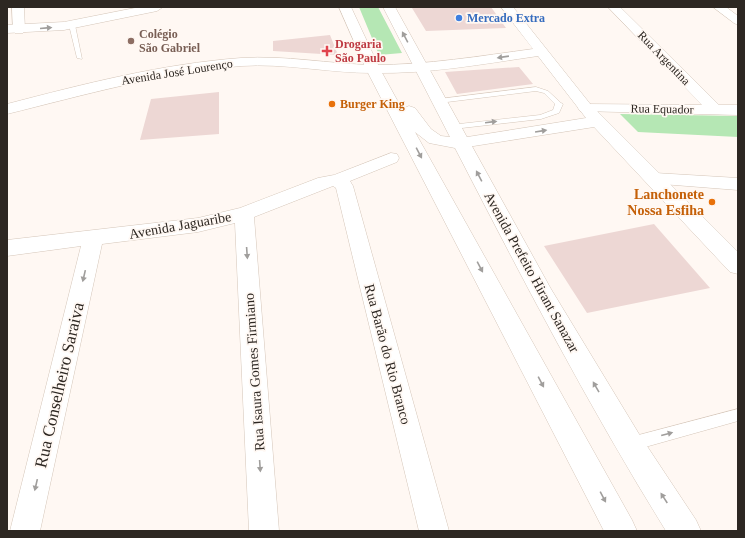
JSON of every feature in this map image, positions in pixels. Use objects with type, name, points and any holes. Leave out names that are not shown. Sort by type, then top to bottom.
[{"type":"main road","points":[[13,30],[72,25],[141,9],[157,7]]},
{"type":"main road","points":[[345,7],[373,69],[621,531]]},
{"type":"main road","name":"Avenida Prefeito Hirant Sanazar","points":[[389,7],[543,296],[629,444],[685,531]]},
{"type":"main road","points":[[507,7],[586,108],[738,266]]},
{"type":"main road","name":"Avenida José Lourenço","points":[[7,109],[154,73],[235,62],[280,62],[373,69],[422,68],[541,52]]},
{"type":"main road","points":[[386,93],[400,101],[421,128],[432,139],[438,142],[457,135],[599,121]]},
{"type":"street","points":[[13,30],[18,7]]},
{"type":"street","name":"Rua Argentina","points":[[614,7],[714,109]]},
{"type":"street","points":[[719,7],[738,21]]},
{"type":"street","name":"Rua Equador","points":[[586,108],[738,110]]},
{"type":"street","name":"Avenida Jaguaribe","points":[[7,248],[198,225],[244,214],[324,182],[337,180],[391,158]]},
{"type":"street","points":[[655,179],[738,184]]},
{"type":"street","name":"Rua Barão do Rio Branco","points":[[337,180],[344,186],[434,531]]},
{"type":"street","name":"Rua Isaura Gomes Firmiano","points":[[244,214],[264,531]]},
{"type":"street","name":"Rua Conselheiro Saraiva","points":[[25,531],[93,238]]},
{"type":"lane","points":[[72,25],[80,58]]},
{"type":"lane","points":[[439,101],[536,89],[546,92],[559,104],[556,111],[541,117],[457,135]]},
{"type":"lane","points":[[629,444],[738,415]]},
{"type":"green space","points":[[359,7],[378,7],[402,53],[379,55]]},
{"type":"green space","points":[[620,114],[738,116],[738,137],[638,132]]},
{"type":"building","name":"Mercado Extra","points":[[491,7],[506,28],[426,31],[412,8]]},
{"type":"building","points":[[330,35],[338,55],[273,51],[273,41]]},
{"type":"building","points":[[519,67],[533,84],[457,94],[445,72]]},
{"type":"building","points":[[219,92],[219,134],[140,140],[151,99]]},
{"type":"building","points":[[654,224],[710,288],[587,313],[544,246]]},
{"type":"place","name":"Mercado Extra","points":[[459,18]]},
{"type":"place","name":"Colégio São Gabriel","points":[[131,41]]},
{"type":"place","name":"Drogaria São Paulo","points":[[327,51]]},
{"type":"place","name":"Burger King","points":[[332,104]]},
{"type":"place","name":"Lanchonete Nossa Esfiha","points":[[712,202]]}]
